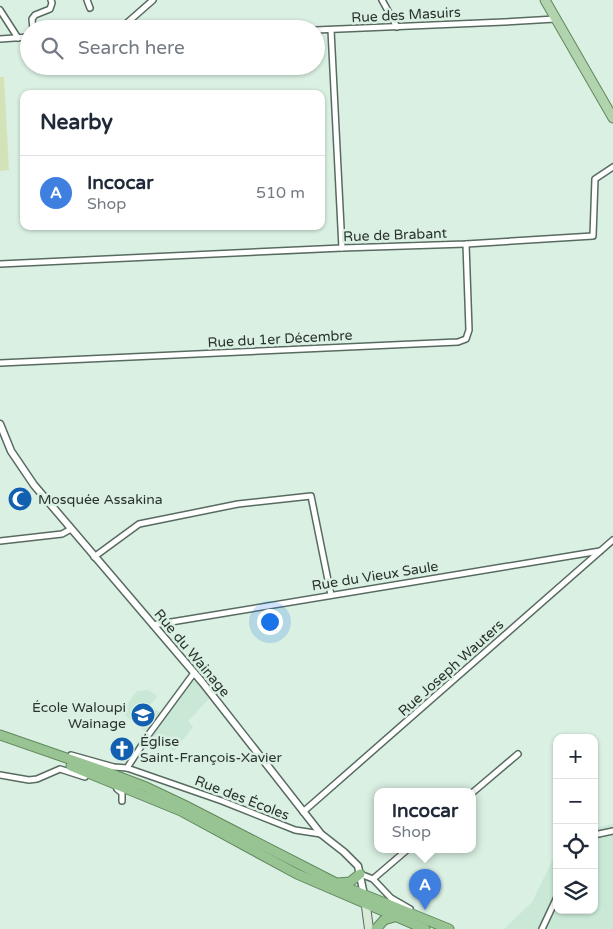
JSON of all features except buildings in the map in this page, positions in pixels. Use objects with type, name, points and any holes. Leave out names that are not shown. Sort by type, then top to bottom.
[{"type":"highway","points":[[0,735],[101,770],[184,804],[338,884],[394,917],[426,929]]},
{"type":"highway","points":[[0,741],[76,768],[181,812],[296,874],[449,929]]},
{"type":"highway","points":[[338,884],[350,882],[360,874]]},
{"type":"highway","points":[[376,929],[384,920],[394,917]]},
{"type":"main road","points":[[545,0],[613,118]]},
{"type":"main road","points":[[365,899],[369,929]]},
{"type":"street","points":[[32,20],[35,15],[50,9],[51,0]]},
{"type":"street","points":[[87,0],[90,8]]},
{"type":"street","points":[[130,20],[153,0]]},
{"type":"street","points":[[382,0],[397,27]]},
{"type":"street","points":[[0,10],[18,38]]},
{"type":"street","name":"Rue des Masuirs","points":[[325,30],[556,18]]},
{"type":"street","points":[[331,30],[342,248]]},
{"type":"street","points":[[0,38],[18,38]]},
{"type":"street","name":"Rue de Brabant","points":[[0,264],[466,244],[592,236],[595,179],[613,168]]},
{"type":"street","name":"Rue du 1er Décembre","points":[[0,362],[458,342],[466,339],[469,330],[466,244]]},
{"type":"street","name":"Rue du Wainage","points":[[0,424],[12,451],[34,485],[194,673],[321,834],[358,866],[365,899]]},
{"type":"street","points":[[94,557],[139,524],[238,504],[311,496],[331,595]]},
{"type":"street","points":[[0,540],[62,534],[71,530]]},
{"type":"street","name":"Rue Joseph Wauters","points":[[303,812],[613,540]]},
{"type":"street","name":"Rue du Vieux Saule","points":[[153,625],[600,550]]},
{"type":"street","points":[[127,768],[149,734],[194,673]]},
{"type":"street","points":[[476,790],[518,754]]},
{"type":"street","name":"Rue des Écoles","points":[[71,755],[114,767],[127,768],[295,830],[321,834]]},
{"type":"street","points":[[0,775],[29,780],[37,779],[56,770],[65,769],[120,790],[122,801]]},
{"type":"street","points":[[598,834],[613,831]]},
{"type":"street","points":[[373,879],[403,853]]},
{"type":"street","points":[[360,874],[373,879],[391,898],[410,909]]},
{"type":"street","points":[[542,929],[553,906]]},
{"type":"shaded area","points":[[0,77],[4,77],[9,170],[0,171]]},
{"type":"shaded area","name":"École Waloupi Wainage","points":[[190,681],[197,682],[209,699],[188,721],[193,727],[174,751],[152,737],[121,712],[137,691],[149,690],[157,696],[150,706],[165,716]]},
{"type":"shaded area","points":[[613,824],[613,929],[504,929],[532,902],[553,859],[553,914],[598,914],[598,827]]},
{"type":"place","name":"Mosquée Assakina","points":[[20,499]]},
{"type":"place","name":"École Waloupi Wainage","points":[[143,715]]},
{"type":"place","name":"Église Saint-François-Xavier","points":[[122,749]]},
{"type":"place","name":"Incocar","points":[[425,910]]}]
